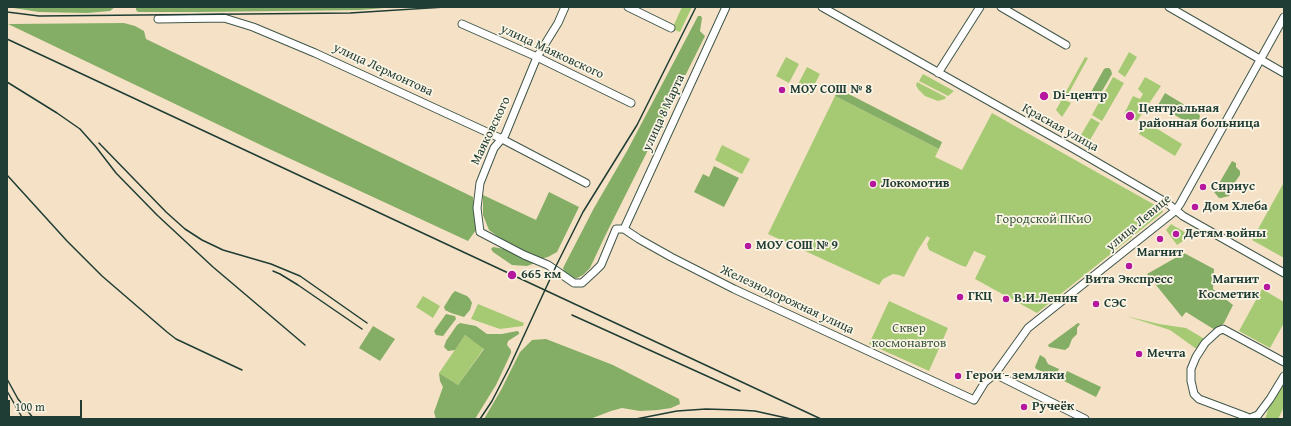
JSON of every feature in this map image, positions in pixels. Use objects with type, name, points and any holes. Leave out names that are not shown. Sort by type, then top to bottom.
[{"type":"street","name":"Маяковского","points":[[565,7],[558,23],[537,57],[505,135],[494,148],[480,183],[477,208],[480,232],[548,266],[574,283],[582,282],[601,265],[616,229],[624,229]]},
{"type":"street","points":[[628,7],[672,28]]},
{"type":"street","name":"улица 8 Марта","points":[[624,229],[726,7]]},
{"type":"street","name":"Красная улица","points":[[822,7],[1167,203],[1175,211],[1284,273]]},
{"type":"street","points":[[938,73],[980,7]]},
{"type":"street","points":[[1001,7],[1066,45]]},
{"type":"street","points":[[1169,7],[1284,73]]},
{"type":"street","name":"улица Левице","points":[[995,374],[1028,328],[1175,211],[1284,17]]},
{"type":"street","name":"улица Лермонтова","points":[[158,19],[224,18],[254,27],[316,52],[502,139],[586,183]]},
{"type":"street","name":"улица Маяковского","points":[[462,24],[537,57],[631,103]]},
{"type":"street","name":"Железнодорожная улица","points":[[624,229],[664,253],[734,289],[974,400],[985,382],[995,374]]},
{"type":"street","points":[[1284,362],[1223,329],[1218,331],[1205,343],[1196,356],[1191,369],[1191,381],[1194,394],[1199,399],[1247,417],[1248,419],[1258,415],[1284,376]]},
{"type":"street","points":[[995,374],[1085,419]]},
{"type":"green space","points":[[7,7],[115,7],[110,11],[87,13],[39,12]]},
{"type":"green space","points":[[136,7],[397,7],[360,10],[138,12]]},
{"type":"green space","points":[[682,7],[692,7],[680,32],[672,29]]},
{"type":"green space","points":[[698,16],[701,16],[702,18],[700,31],[705,36],[590,268],[583,275],[577,278],[571,278],[565,274],[563,268]]},
{"type":"green space","points":[[124,23],[135,26],[144,31],[146,39],[473,197],[476,230],[468,241],[265,147],[8,24]]},
{"type":"green space","points":[[1129,52],[1137,57],[1125,77],[1118,72]]},
{"type":"green space","points":[[786,57],[799,64],[789,83],[776,76]]},
{"type":"green space","points":[[1085,57],[1088,58],[1065,100],[1071,103],[1062,117],[1056,110]]},
{"type":"green space","points":[[807,67],[820,74],[809,95],[796,88]]},
{"type":"green space","points":[[1106,68],[1111,70],[1112,74],[1098,98],[1093,99],[1090,94]]},
{"type":"green space","points":[[923,74],[954,91],[948,96],[919,81]]},
{"type":"green space","points":[[1113,77],[1124,83],[1102,121],[1092,115]]},
{"type":"green space","points":[[1145,77],[1161,86],[1137,121],[1124,114],[1133,96],[1140,99],[1143,94],[1138,89]]},
{"type":"green space","points":[[917,82],[946,97],[945,99],[938,101],[925,96],[918,89],[916,85]]},
{"type":"green space","points":[[839,89],[942,142],[939,149],[835,96]]},
{"type":"green space","points":[[1165,93],[1198,113],[1200,116],[1195,127],[1158,105]]},
{"type":"green space","name":"Городской ПКиО","points":[[835,96],[939,149],[935,157],[962,170],[992,113],[1162,209],[1163,212],[1037,313],[975,279],[986,256],[974,251],[966,267],[960,265],[929,250],[927,244],[930,238],[927,236],[904,277],[893,274],[883,279],[879,285],[768,234]]},
{"type":"green space","points":[[1091,118],[1100,123],[1087,145],[1078,140]]},
{"type":"green space","points":[[1146,122],[1182,144],[1175,156],[1139,134]]},
{"type":"green space","points":[[722,145],[750,159],[742,174],[715,160]]},
{"type":"green space","points":[[1232,161],[1236,163],[1236,167],[1240,171],[1240,175],[1229,196],[1219,198],[1214,192]]},
{"type":"green space","points":[[714,166],[739,178],[724,207],[694,192],[703,174],[709,177]]},
{"type":"green space","points":[[1283,184],[1284,185],[1284,258],[1252,240]]},
{"type":"green space","points":[[549,192],[579,207],[557,252],[540,259],[505,242],[489,230],[483,215],[483,195],[536,220]]},
{"type":"green space","points":[[1171,224],[1186,233],[1183,241],[1177,245],[1166,230]]},
{"type":"green space","points":[[493,247],[510,250],[535,263],[527,266],[512,265],[493,252],[491,249]]},
{"type":"green space","points":[[1184,253],[1214,269],[1213,289],[1233,305],[1224,323],[1215,330],[1186,312],[1182,317],[1147,274]]},
{"type":"green space","points":[[1262,289],[1284,302],[1284,323],[1270,348],[1239,331]]},
{"type":"green space","points":[[455,291],[467,296],[472,303],[470,310],[464,317],[445,310],[444,307]]},
{"type":"green space","points":[[423,296],[440,306],[433,318],[416,307]]},
{"type":"green space","name":"Сквер космонавтов","points":[[889,301],[948,328],[929,371],[869,344]]},
{"type":"green space","points":[[478,304],[524,323],[523,326],[500,329],[471,319]]},
{"type":"green space","points":[[446,314],[455,316],[456,319],[443,336],[436,335],[434,331]]},
{"type":"green space","points":[[1126,316],[1159,324],[1186,328],[1203,338],[1204,341],[1199,348],[1195,348],[1170,330]]},
{"type":"green space","points":[[460,323],[476,326],[487,334],[502,334],[517,331],[519,334],[508,341],[507,345],[511,350],[511,353],[496,385],[475,419],[436,419],[434,412],[443,387],[440,381],[439,373],[458,385],[484,349],[465,335],[455,350],[448,351],[444,347],[446,341]]},
{"type":"green space","points":[[1078,323],[1080,324],[1077,328],[1077,334],[1072,339],[1069,347],[1065,350],[1049,347],[1048,345]]},
{"type":"green space","points":[[373,326],[395,339],[380,361],[359,348]]},
{"type":"green space","points":[[465,335],[484,348],[458,385],[439,373]]},
{"type":"green space","points":[[546,339],[613,365],[679,399],[680,404],[671,408],[658,410],[640,411],[622,408],[590,419],[484,419],[501,390],[520,352],[532,340]]},
{"type":"green space","points":[[1040,355],[1045,358],[1048,364],[1059,369],[1055,377],[1036,369],[1035,367]]},
{"type":"green space","points":[[1067,371],[1101,387],[1096,397],[1062,380]]},
{"type":"green space","points":[[1284,381],[1284,407],[1278,419],[1265,419],[1271,401]]},
{"type":"railway","points":[[7,12],[39,16],[350,13],[445,7]]},
{"type":"railway","points":[[480,419],[492,401],[509,368],[557,264],[583,212],[637,125],[696,7]]},
{"type":"railway","points":[[7,39],[821,419]]},
{"type":"railway","points":[[7,82],[80,129],[116,173],[157,215],[213,267],[305,345]]},
{"type":"railway","points":[[99,143],[166,212],[185,229],[202,240],[223,250],[271,264],[300,276],[367,323]]},
{"type":"railway","points":[[7,175],[67,241],[102,276],[167,332],[176,339],[242,370]]},
{"type":"railway","points":[[273,271],[298,285],[362,329]]},
{"type":"railway","points":[[572,315],[740,391]]},
{"type":"railway","points":[[7,379],[18,399],[34,419]]},
{"type":"railway","points":[[7,391],[23,419]]},
{"type":"railway","points":[[636,419],[677,411],[706,409],[755,411],[791,419]]},
{"type":"place","name":"МОУ СОШ № 8","points":[[782,90]]},
{"type":"place","name":"Di-центр","points":[[1044,96]]},
{"type":"place","name":"Центральная районная больница","points":[[1130,116]]},
{"type":"place","name":"Локомотив","points":[[873,184]]},
{"type":"place","name":"Сириус","points":[[1203,187]]},
{"type":"place","name":"Дом Хлеба","points":[[1195,207]]},
{"type":"place","name":"Детям войны","points":[[1176,234]]},
{"type":"place","name":"Магнит","points":[[1160,239]]},
{"type":"place","name":"МОУ СОШ № 9","points":[[748,246]]},
{"type":"place","name":"Вита Экспресс","points":[[1129,266]]},
{"type":"place","name":"665 км","points":[[512,275]]},
{"type":"place","name":"Магнит Косметик","points":[[1267,287]]},
{"type":"place","name":"ГКЦ","points":[[960,297]]},
{"type":"place","name":"В.И.Ленин","points":[[1006,299]]},
{"type":"place","name":"СЭС","points":[[1096,304]]},
{"type":"place","name":"Мечта","points":[[1139,354]]},
{"type":"place","name":"Герои - земляки","points":[[958,376]]},
{"type":"place","name":"Ручеёк","points":[[1024,407]]}]
